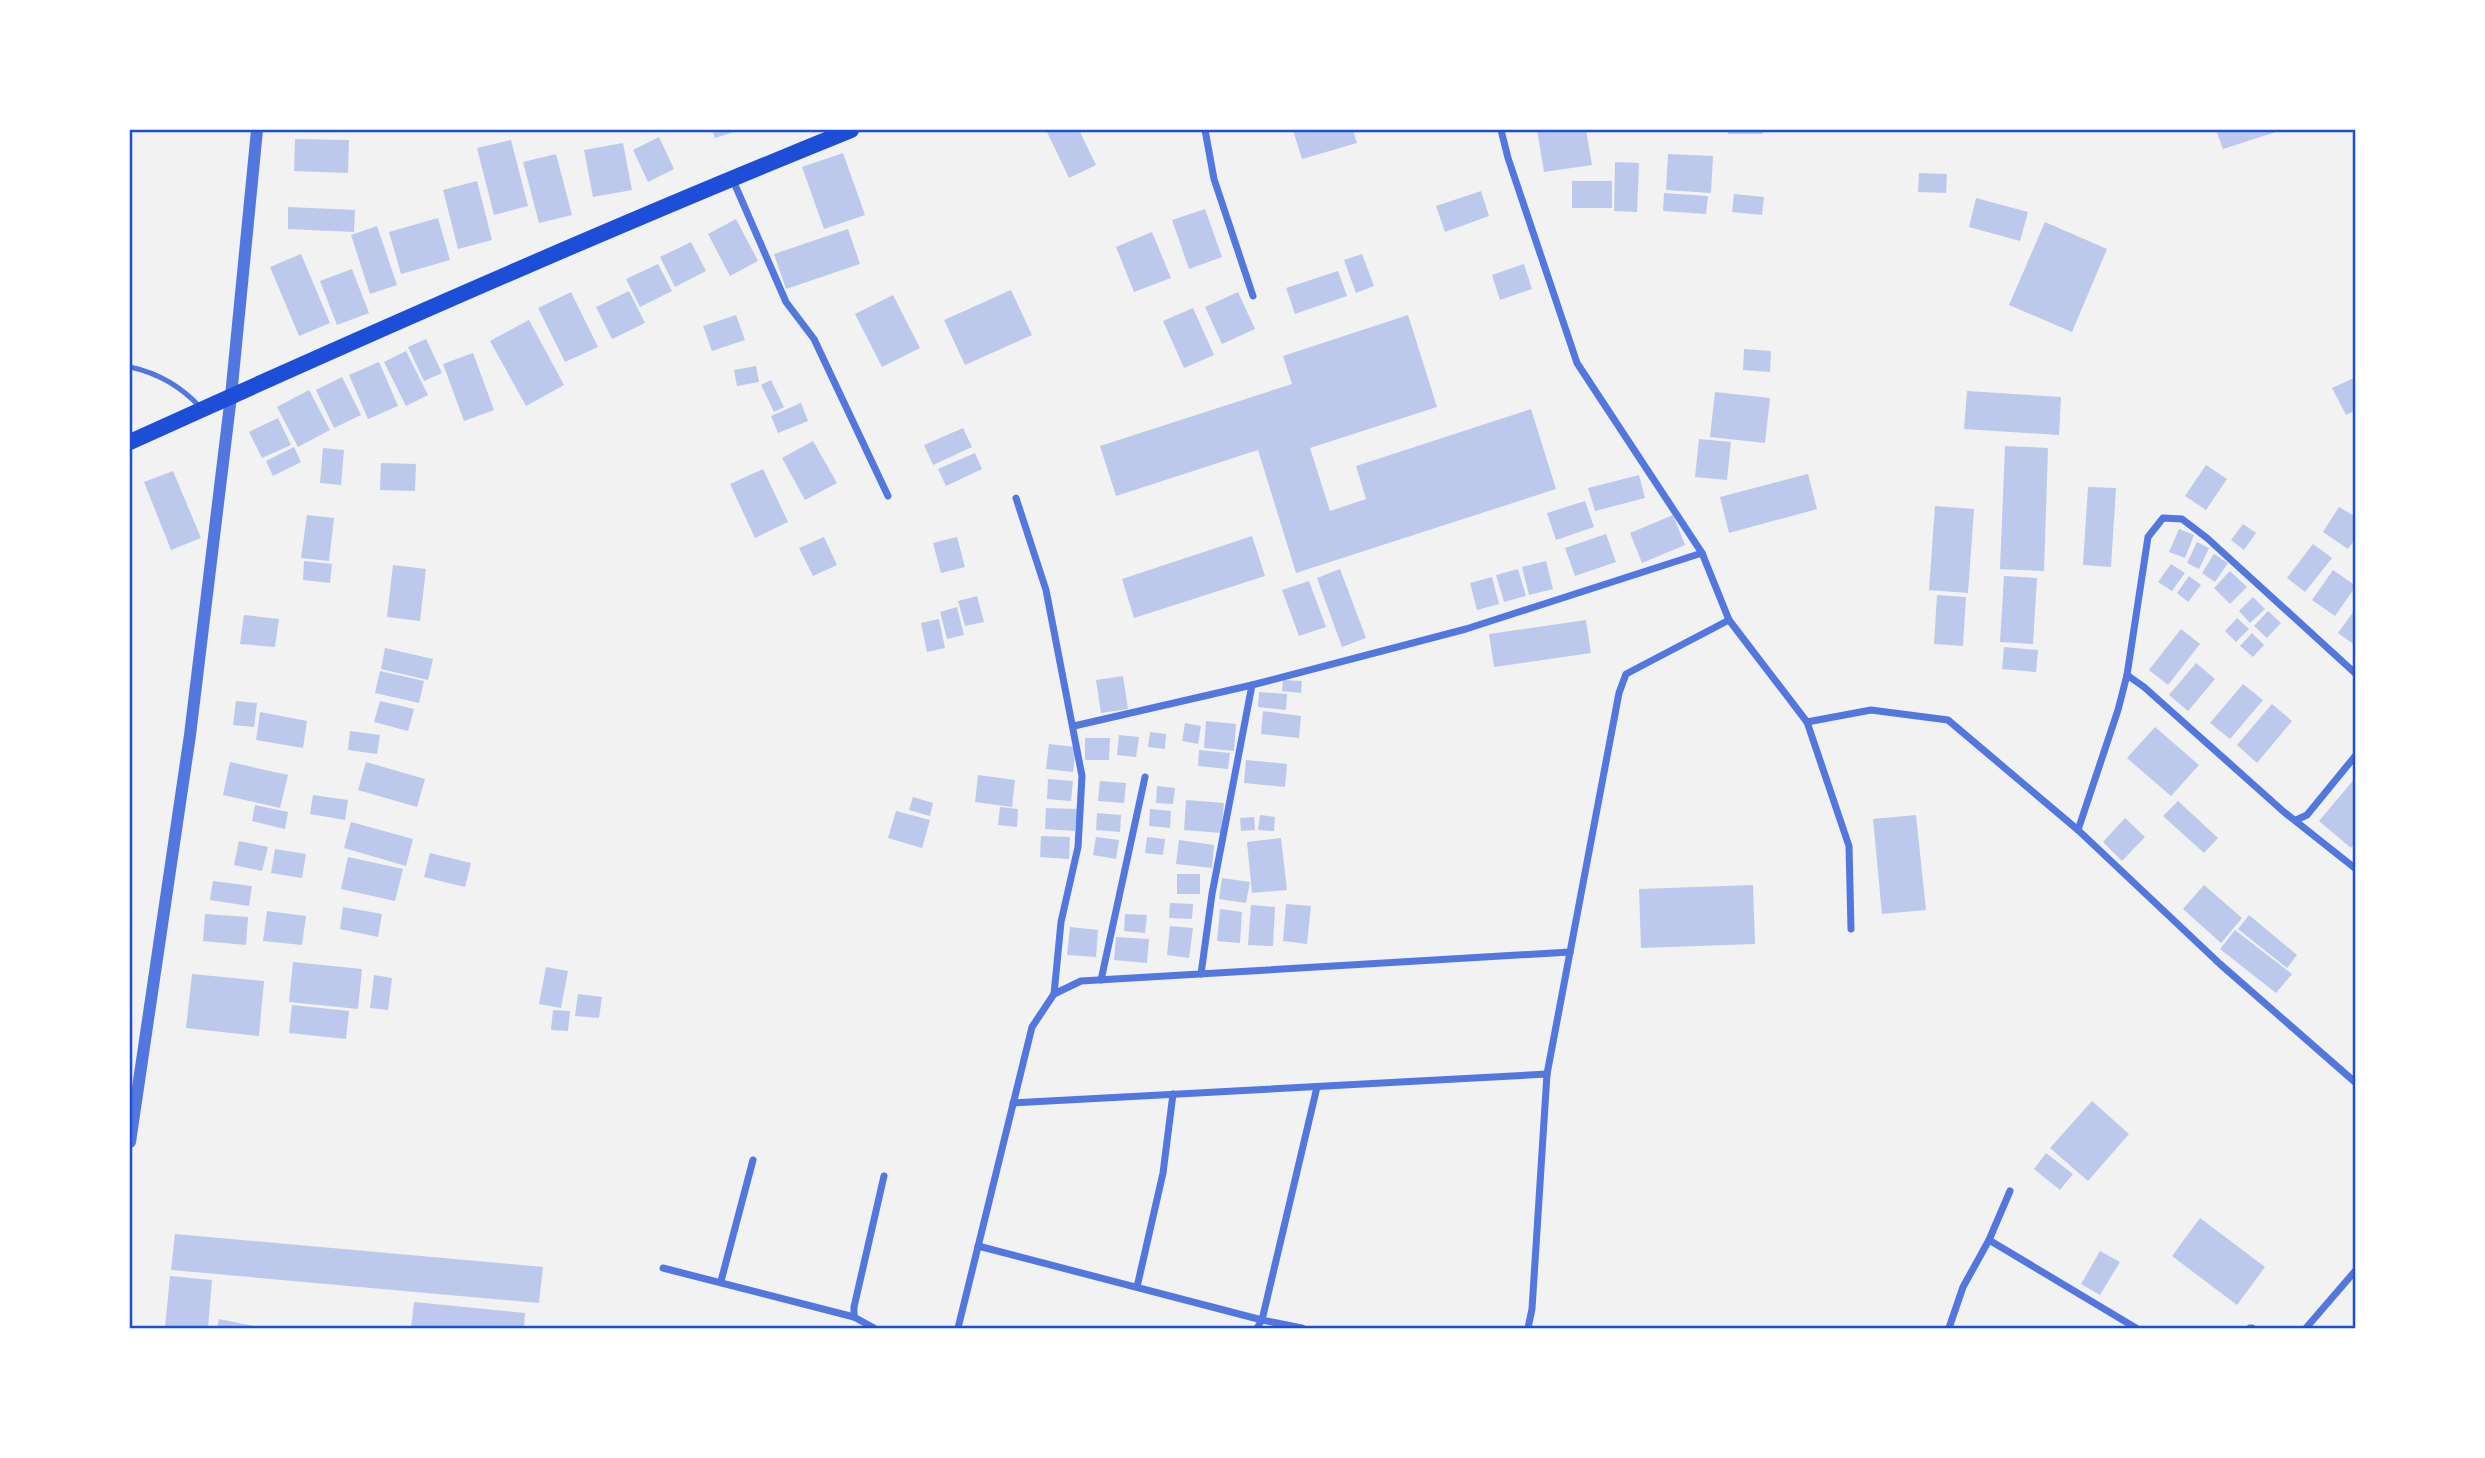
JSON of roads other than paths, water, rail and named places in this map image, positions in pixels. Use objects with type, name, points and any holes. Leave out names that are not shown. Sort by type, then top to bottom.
[{"type":"main road","points":[[130,442],[732,178],[851,130]]},
{"type":"street","points":[[130,1142],[190,735],[231,396],[257,130]]},
{"type":"street","points":[[1205,130],[1214,178],[1253,296]]},
{"type":"street","points":[[1502,130],[1508,158],[1577,363],[1702,554],[1729,620],[1807,722],[1849,846],[1851,929]]},
{"type":"street","points":[[732,178],[786,302],[814,339],[888,496]]},
{"type":"street","points":[[958,1328],[1032,1027],[1054,994],[1061,922],[1078,847],[1082,776],[1074,726],[1046,590],[1016,498]]},
{"type":"street","points":[[2078,830],[2127,675],[2148,537],[2163,518],[2182,519],[2207,538],[2356,674]]},
{"type":"street","points":[[1074,726],[1252,685],[1466,629],[1702,554]]},
{"type":"street","points":[[1528,1328],[1532,1309],[1547,1074],[1619,693],[1626,674],[1729,620]]},
{"type":"street","points":[[2127,675],[2144,687],[2284,812],[2356,869]]},
{"type":"street","points":[[1201,974],[1212,894],[1252,685]]},
{"type":"street","points":[[1807,722],[1871,710],[1948,720],[2078,830],[2220,964],[2356,1083]]},
{"type":"street","points":[[2296,820],[2307,815],[2356,755]]},
{"type":"street","points":[[1101,980],[1145,777]]},
{"type":"street","points":[[1054,994],[1082,981],[1570,952]]},
{"type":"street","points":[[1013,1103],[1547,1074]]},
{"type":"street","points":[[1257,1328],[1262,1320],[1317,1087]]},
{"type":"street","points":[[1137,1287],[1163,1173],[1173,1094]]},
{"type":"street","points":[[721,1281],[753,1160]]},
{"type":"street","points":[[854,1317],[884,1176]]},
{"type":"street","points":[[1949,1328],[1963,1287],[1989,1240],[2010,1191]]},
{"type":"street","points":[[1989,1240],[2136,1328]]},
{"type":"street","points":[[978,1246],[1302,1328]]},
{"type":"street","points":[[663,1268],[854,1317],[874,1328]]},
{"type":"street","points":[[2306,1328],[2352,1281],[2356,1270]]},
{"type":"lane","points":[[130,367],[170,382],[187,393],[202,409]]}]
